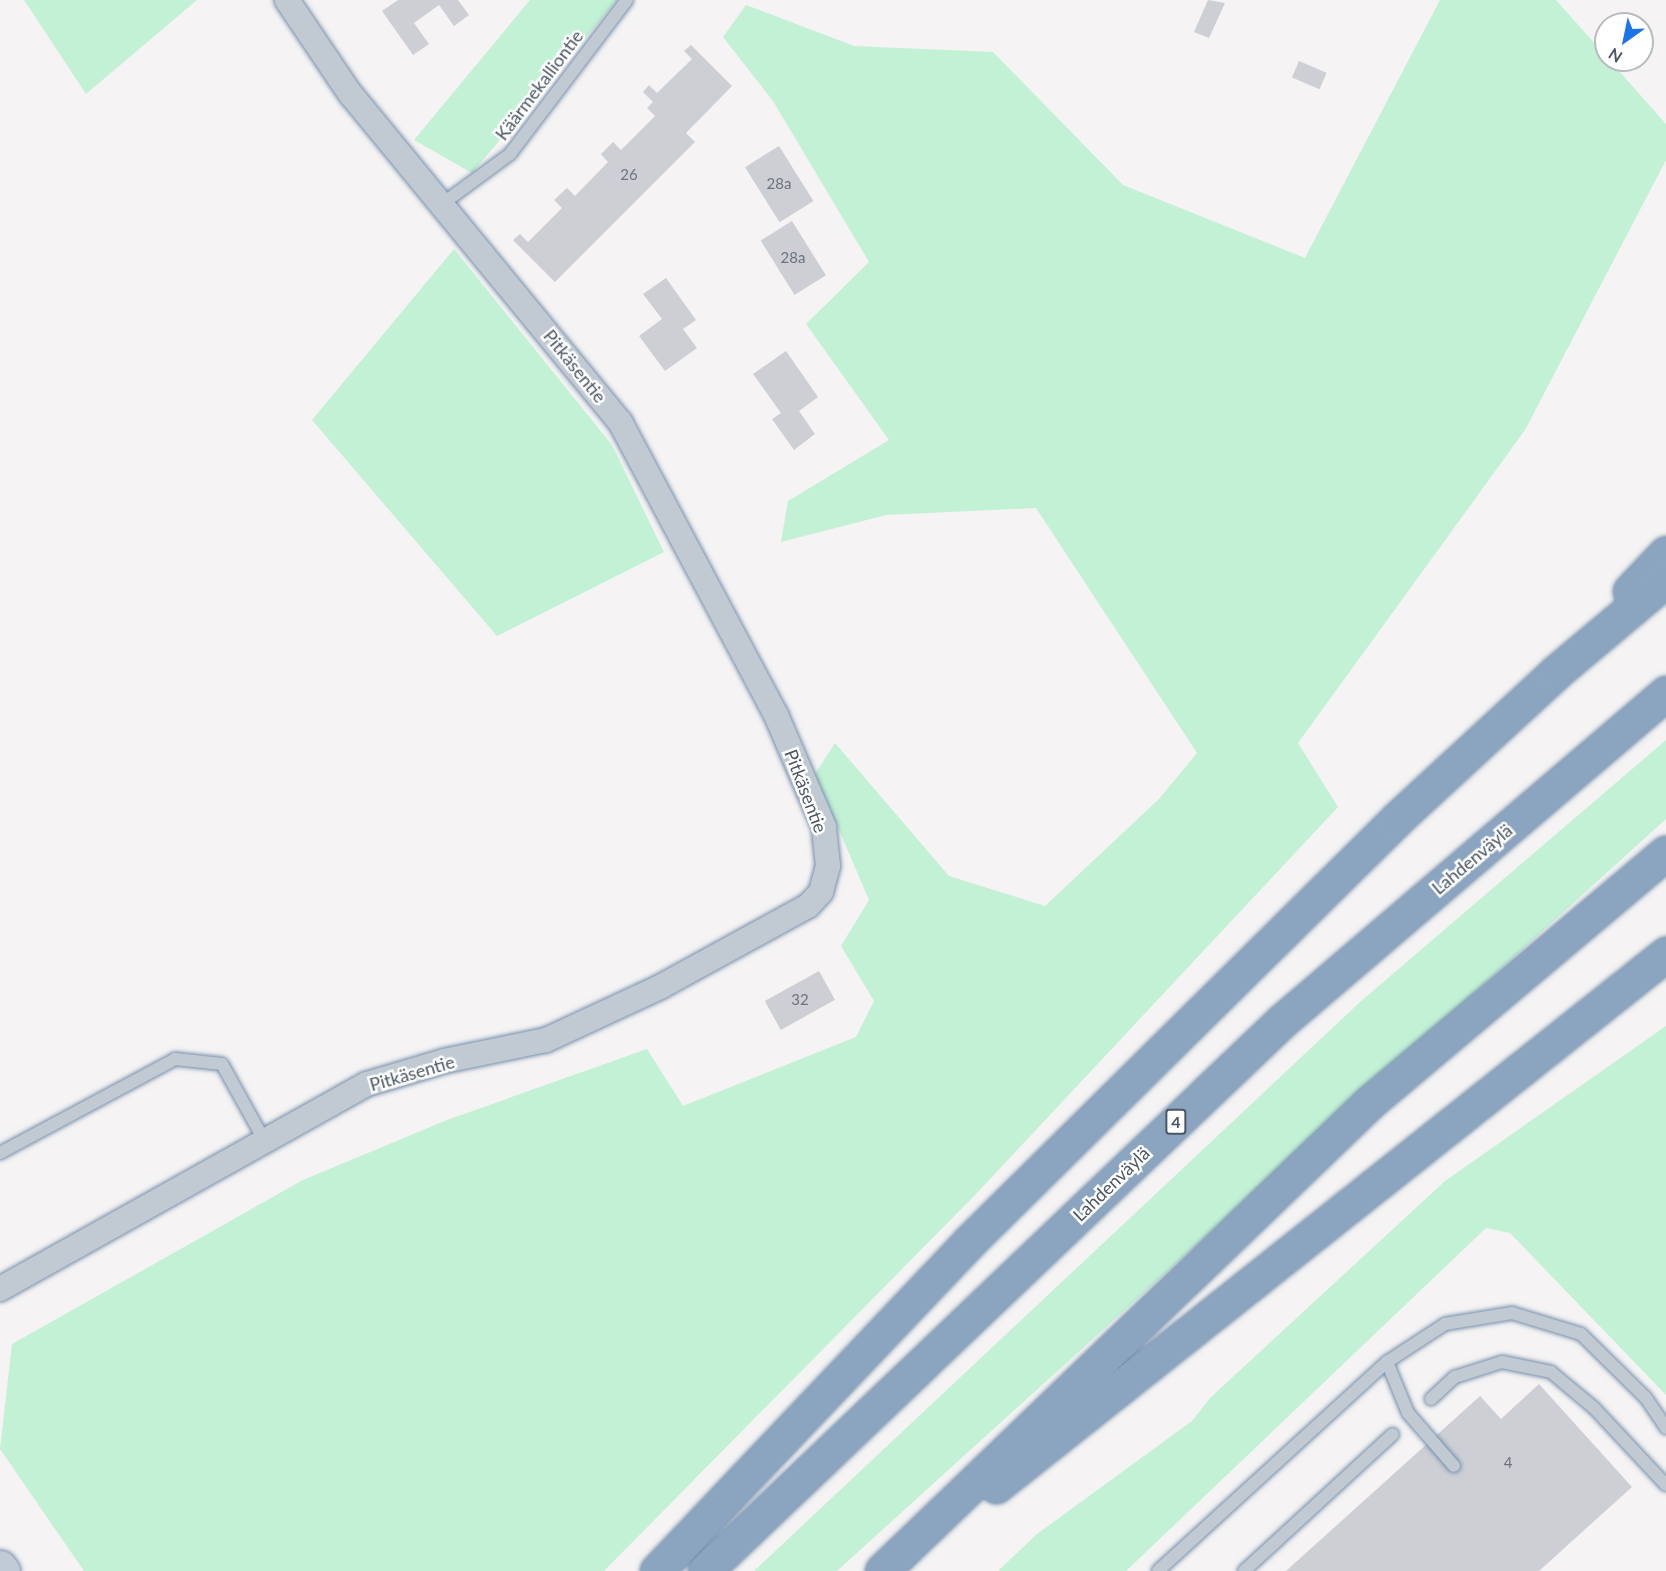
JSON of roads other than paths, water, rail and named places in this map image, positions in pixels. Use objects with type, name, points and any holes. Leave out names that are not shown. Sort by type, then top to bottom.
[{"type":"highway","points":[[1555,673],[1666,553]]},
{"type":"highway","points":[[657,1571],[968,1243],[1397,819],[1555,673],[1666,580]]},
{"type":"highway","name":"Lahdenväylä","points":[[705,1571],[1282,1021],[1666,693]]},
{"type":"highway","points":[[887,1566],[1370,1102],[1666,853]]},
{"type":"highway","points":[[887,1566],[1074,1429],[1666,954]]},
{"type":"main road","points":[[0,1567],[3,1571]]},
{"type":"street","name":"Pitkäsentie","points":[[0,1289],[263,1138],[367,1084],[444,1061],[508,1051],[582,1025],[786,922],[821,892],[828,866],[824,827],[776,715],[626,432],[351,95],[287,0]]},
{"type":"lane","name":"Käärmekalliontie","points":[[442,204],[510,154],[627,0]]},
{"type":"lane","points":[[0,1153],[175,1059],[222,1064],[263,1138]]},
{"type":"lane","points":[[1158,1571],[1386,1362],[1445,1324],[1512,1313],[1581,1334],[1646,1398],[1666,1428]]},
{"type":"lane","points":[[1386,1362],[1408,1413],[1454,1466]]},
{"type":"lane","points":[[1431,1399],[1455,1377],[1502,1362],[1551,1372],[1594,1408],[1666,1485]]},
{"type":"lane","points":[[1244,1571],[1393,1434]]}]
